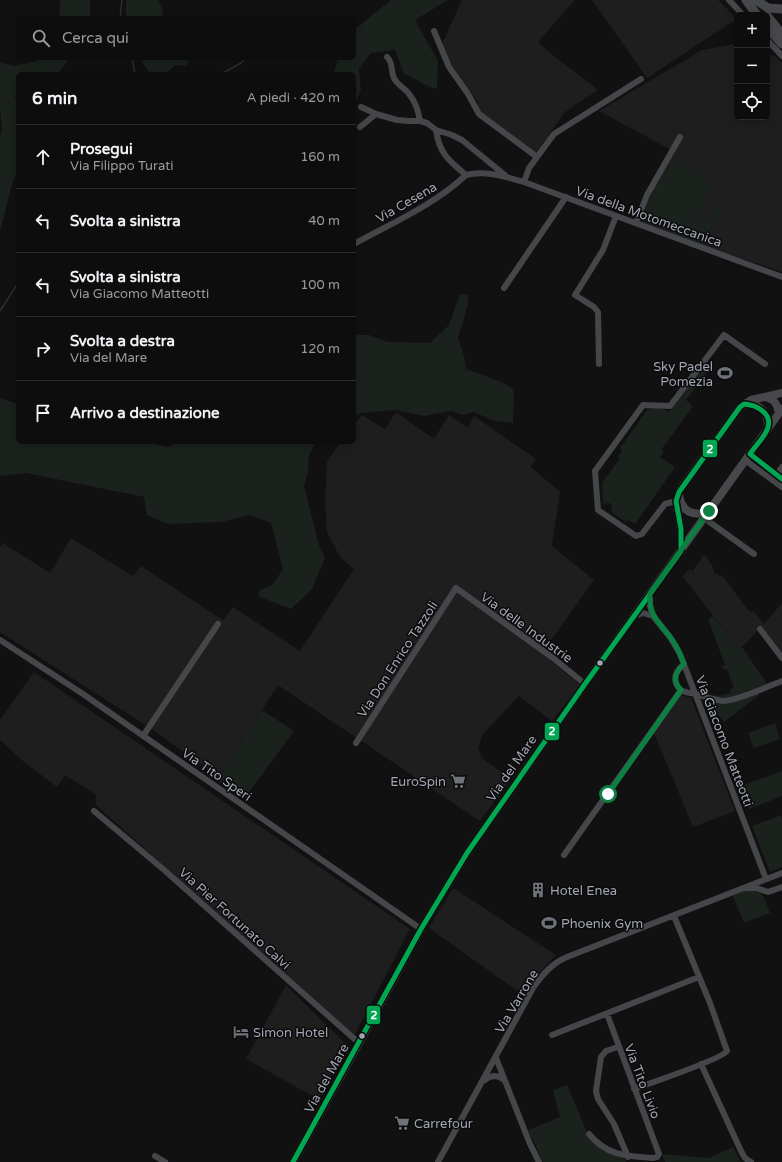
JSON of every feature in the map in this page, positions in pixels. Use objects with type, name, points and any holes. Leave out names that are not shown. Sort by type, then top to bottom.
[{"type":"highway","points":[[746,0],[755,12]]},
{"type":"highway","points":[[755,0],[768,8],[782,9]]},
{"type":"highway","points":[[755,0],[765,12]]},
{"type":"highway","points":[[770,19],[782,34]]},
{"type":"highway","points":[[770,30],[782,44]]},
{"type":"main road","points":[[681,551],[681,529],[677,498],[740,407],[751,400],[782,393]]},
{"type":"main road","points":[[764,397],[774,400],[780,411]]},
{"type":"main road","points":[[744,404],[753,404],[762,408],[767,417],[768,428]]},
{"type":"main road","name":"Via del Mare","points":[[293,1162],[421,929],[477,836],[780,411]]},
{"type":"main road","points":[[677,498],[688,512],[706,516]]},
{"type":"main road","points":[[681,529],[689,531],[696,529]]},
{"type":"main road","points":[[681,529],[688,540]]},
{"type":"street","points":[[729,0],[740,12]]},
{"type":"street","points":[[434,31],[448,66],[468,94],[479,114],[537,157]]},
{"type":"street","points":[[770,43],[782,56]]},
{"type":"street","points":[[387,57],[392,63],[394,79],[409,93],[415,102],[420,121]]},
{"type":"street","points":[[524,182],[528,171],[550,138],[556,132],[642,79]]},
{"type":"street","name":"Via della Motomeccanica","points":[[361,107],[376,114],[404,121],[420,121],[429,124],[436,130],[462,140],[507,177]]},
{"type":"street","points":[[360,127],[376,114]]},
{"type":"street","points":[[436,130],[438,143],[444,154],[466,175]]},
{"type":"street","points":[[636,223],[647,195],[680,137]]},
{"type":"street","name":"Via della Motomeccanica","points":[[466,175],[484,174],[507,177],[524,182],[782,277]]},
{"type":"street","name":"Via Cesena","points":[[356,243],[447,192],[466,175]]},
{"type":"street","points":[[504,288],[566,197]]},
{"type":"street","points":[[599,364],[598,312],[594,307],[575,295],[603,250],[616,216]]},
{"type":"street","points":[[677,498],[665,504],[642,534],[636,536],[598,510],[595,471],[643,405],[670,406],[724,334],[765,364]]},
{"type":"street","points":[[748,457],[777,474],[782,479]]},
{"type":"street","points":[[748,457],[782,487]]},
{"type":"street","points":[[777,474],[782,467]]},
{"type":"street","points":[[706,516],[754,554]]},
{"type":"street","name":"Via delle Industrie","points":[[456,588],[553,658],[585,684]]},
{"type":"street","name":"Via Don Enrico Tazzoli","points":[[356,743],[456,588]]},
{"type":"street","name":"Via Giacomo Matteotti","points":[[650,593],[650,606],[653,616],[673,641],[684,664],[764,879],[761,885],[766,892]]},
{"type":"street","points":[[633,616],[643,613],[653,616]]},
{"type":"street","points":[[143,736],[218,624]]},
{"type":"street","points":[[760,629],[782,658]]},
{"type":"street","name":"Via Tito Speri","points":[[0,640],[73,687],[421,929]]},
{"type":"street","points":[[684,664],[678,669],[675,678],[676,683],[681,690],[715,700],[727,700],[782,681]]},
{"type":"street","points":[[564,855],[681,690]]},
{"type":"street","name":"Via Pier Fortunato Calvi","points":[[94,811],[163,869],[359,1043]]},
{"type":"street","name":"Via Varrone","points":[[438,1162],[533,988],[544,973],[555,963],[782,873]]},
{"type":"street","points":[[766,892],[782,887]]},
{"type":"street","name":"Via Varrone","points":[[739,890],[753,888],[766,892]]},
{"type":"street","points":[[634,1090],[701,1064],[726,1053],[727,1050],[674,916]]},
{"type":"street","points":[[552,1035],[699,977]]},
{"type":"street","name":"Via Tito Livio","points":[[607,1014],[634,1090],[659,1151],[658,1156],[654,1158],[628,1156]]},
{"type":"street","points":[[618,1047],[606,1051],[601,1057],[596,1091],[599,1101],[614,1124],[628,1156]]},
{"type":"street","points":[[496,1058],[530,1144],[539,1162]]},
{"type":"street","points":[[701,1064],[741,1151],[745,1158],[751,1162]]},
{"type":"street","points":[[482,1082],[489,1077],[494,1076],[499,1076],[504,1080]]},
{"type":"street","points":[[589,1134],[597,1143],[605,1148],[621,1155],[628,1156]]},
{"type":"street","points":[[155,1156],[165,1162]]},
{"type":"shaded area","points":[[60,0],[90,0],[90,16],[58,16],[60,13]]},
{"type":"shaded area","points":[[126,0],[158,0],[163,11],[162,16],[126,16]]},
{"type":"shaded area","points":[[391,0],[448,0],[415,20],[438,61],[437,89],[404,74],[395,50],[371,53],[359,68],[361,91],[356,99],[356,72],[334,72],[337,63],[336,60],[356,60],[356,28]]},
{"type":"shaded area","points":[[462,0],[575,0],[538,42],[598,90],[565,112],[536,153],[479,112],[477,105],[478,102],[453,70],[442,44]]},
{"type":"shaded area","points":[[592,0],[718,0],[734,16],[734,21],[647,78]]},
{"type":"shaded area","points":[[734,44],[734,120],[770,120],[770,54],[782,63],[782,272],[701,245],[639,222],[652,192],[675,152],[599,111],[702,50]]},
{"type":"shaded area","points":[[68,60],[59,72],[16,72],[16,175],[12,184],[0,232],[0,137],[2,129],[0,110],[0,62],[14,66],[37,61]]},
{"type":"shaded area","points":[[141,60],[187,60],[189,63],[185,66],[175,65],[168,72],[149,72]]},
{"type":"shaded area","points":[[672,160],[713,183],[706,197],[707,200],[697,219],[705,224],[717,202],[723,207],[703,244],[644,221],[648,203]]},
{"type":"shaded area","points":[[460,294],[468,295],[468,304],[458,338],[464,356],[466,369],[499,381],[514,389],[513,423],[494,421],[474,412],[463,415],[451,411],[424,416],[395,410],[361,413],[356,415],[356,334],[369,335],[388,342],[430,343],[449,325]]},
{"type":"shaded area","points":[[702,366],[708,370],[686,400],[693,406],[661,450],[664,452],[660,457],[675,467],[635,524],[628,520],[626,522],[611,512],[612,505],[609,503],[603,504],[602,483],[620,458],[618,456],[622,450],[620,448],[648,409],[659,408],[669,412]]},
{"type":"shaded area","points":[[0,398],[16,403],[16,444],[153,444],[170,447],[174,444],[315,444],[309,455],[308,473],[304,486],[319,545],[325,558],[312,589],[291,609],[260,597],[258,591],[272,585],[283,569],[271,523],[249,515],[221,522],[168,524],[147,515],[144,497],[26,473],[0,476]]},
{"type":"shaded area","points":[[396,412],[434,439],[449,415],[468,428],[474,416],[536,459],[531,467],[560,492],[552,546],[594,580],[542,653],[580,685],[552,721],[519,696],[482,735],[478,749],[482,758],[511,779],[480,821],[278,685],[219,777],[150,728],[0,632],[0,548],[3,543],[50,573],[71,538],[133,576],[141,566],[223,620],[233,607],[300,651],[354,569],[340,557],[327,532],[325,505],[327,462],[339,444],[356,444],[356,422],[362,415],[385,429]]},
{"type":"shaded area","points":[[704,554],[713,567],[714,572],[720,576],[722,575],[747,609],[752,612],[754,611],[764,624],[782,603],[782,654],[761,627],[742,647],[739,648],[736,645],[683,577],[684,574],[690,569],[693,571]]},
{"type":"shaded area","points":[[713,616],[736,645],[739,648],[742,647],[767,684],[729,698],[722,699],[710,695],[718,696],[731,693],[730,689],[734,688],[727,669],[723,669],[722,666],[725,665],[708,619]]},
{"type":"shaded area","points":[[34,672],[410,929],[354,1036],[96,805],[96,795],[65,775],[57,787],[24,762],[0,740],[0,720]]},
{"type":"shaded area","points":[[758,693],[759,695],[724,722],[708,702],[728,704]]},
{"type":"shaded area","points":[[680,695],[691,698],[735,811],[693,827],[654,733]]},
{"type":"shaded area","points":[[262,710],[294,731],[244,799],[217,780]]},
{"type":"shaded area","points":[[775,723],[780,739],[754,748],[748,733]]},
{"type":"shaded area","points":[[782,771],[782,796],[749,809],[741,786]]},
{"type":"shaded area","points":[[781,815],[782,867],[770,872],[752,826]]},
{"type":"shaded area","points":[[453,888],[556,955],[537,975],[523,995],[429,928]]},
{"type":"shaded area","points":[[746,889],[761,893],[770,913],[744,923],[732,894]]},
{"type":"shaded area","points":[[286,985],[347,1045],[318,1099],[246,1059]]},
{"type":"shaded area","points":[[567,1085],[589,1137],[624,1156],[626,1162],[543,1162],[528,1130],[560,1117],[553,1090]]},
{"type":"shaded area","points":[[733,1147],[741,1162],[665,1162],[662,1154],[709,1158]]},
{"type":"waterway","points":[[120,16],[122,0]]},
{"type":"waterway","points":[[132,60],[135,72]]},
{"type":"waterway","points":[[225,72],[244,60]]},
{"type":"waterway","points":[[0,311],[16,286]]},
{"type":"transit line","name":"2","points":[[293,1162],[421,929],[467,853],[585,684],[681,551],[681,529],[676,501],[679,492],[740,407],[744,404],[754,406],[763,411],[769,424],[767,430],[750,454],[782,479]]},
{"type":"place","name":"Sky Padel Pomezia","points":[[725,373]]},
{"type":"place","name":"EuroSpin","points":[[458,781]]},
{"type":"place","name":"Hotel Enea","points":[[538,890]]},
{"type":"place","name":"Phoenix Gym","points":[[549,923]]},
{"type":"place","name":"Simon Hotel","points":[[241,1032]]},
{"type":"place","name":"Carrefour","points":[[402,1123]]},
{"type":"route","points":[[608,794],[681,690],[676,683],[675,678],[678,669],[684,664],[673,641],[653,616],[650,606],[650,593],[709,511]]}]
